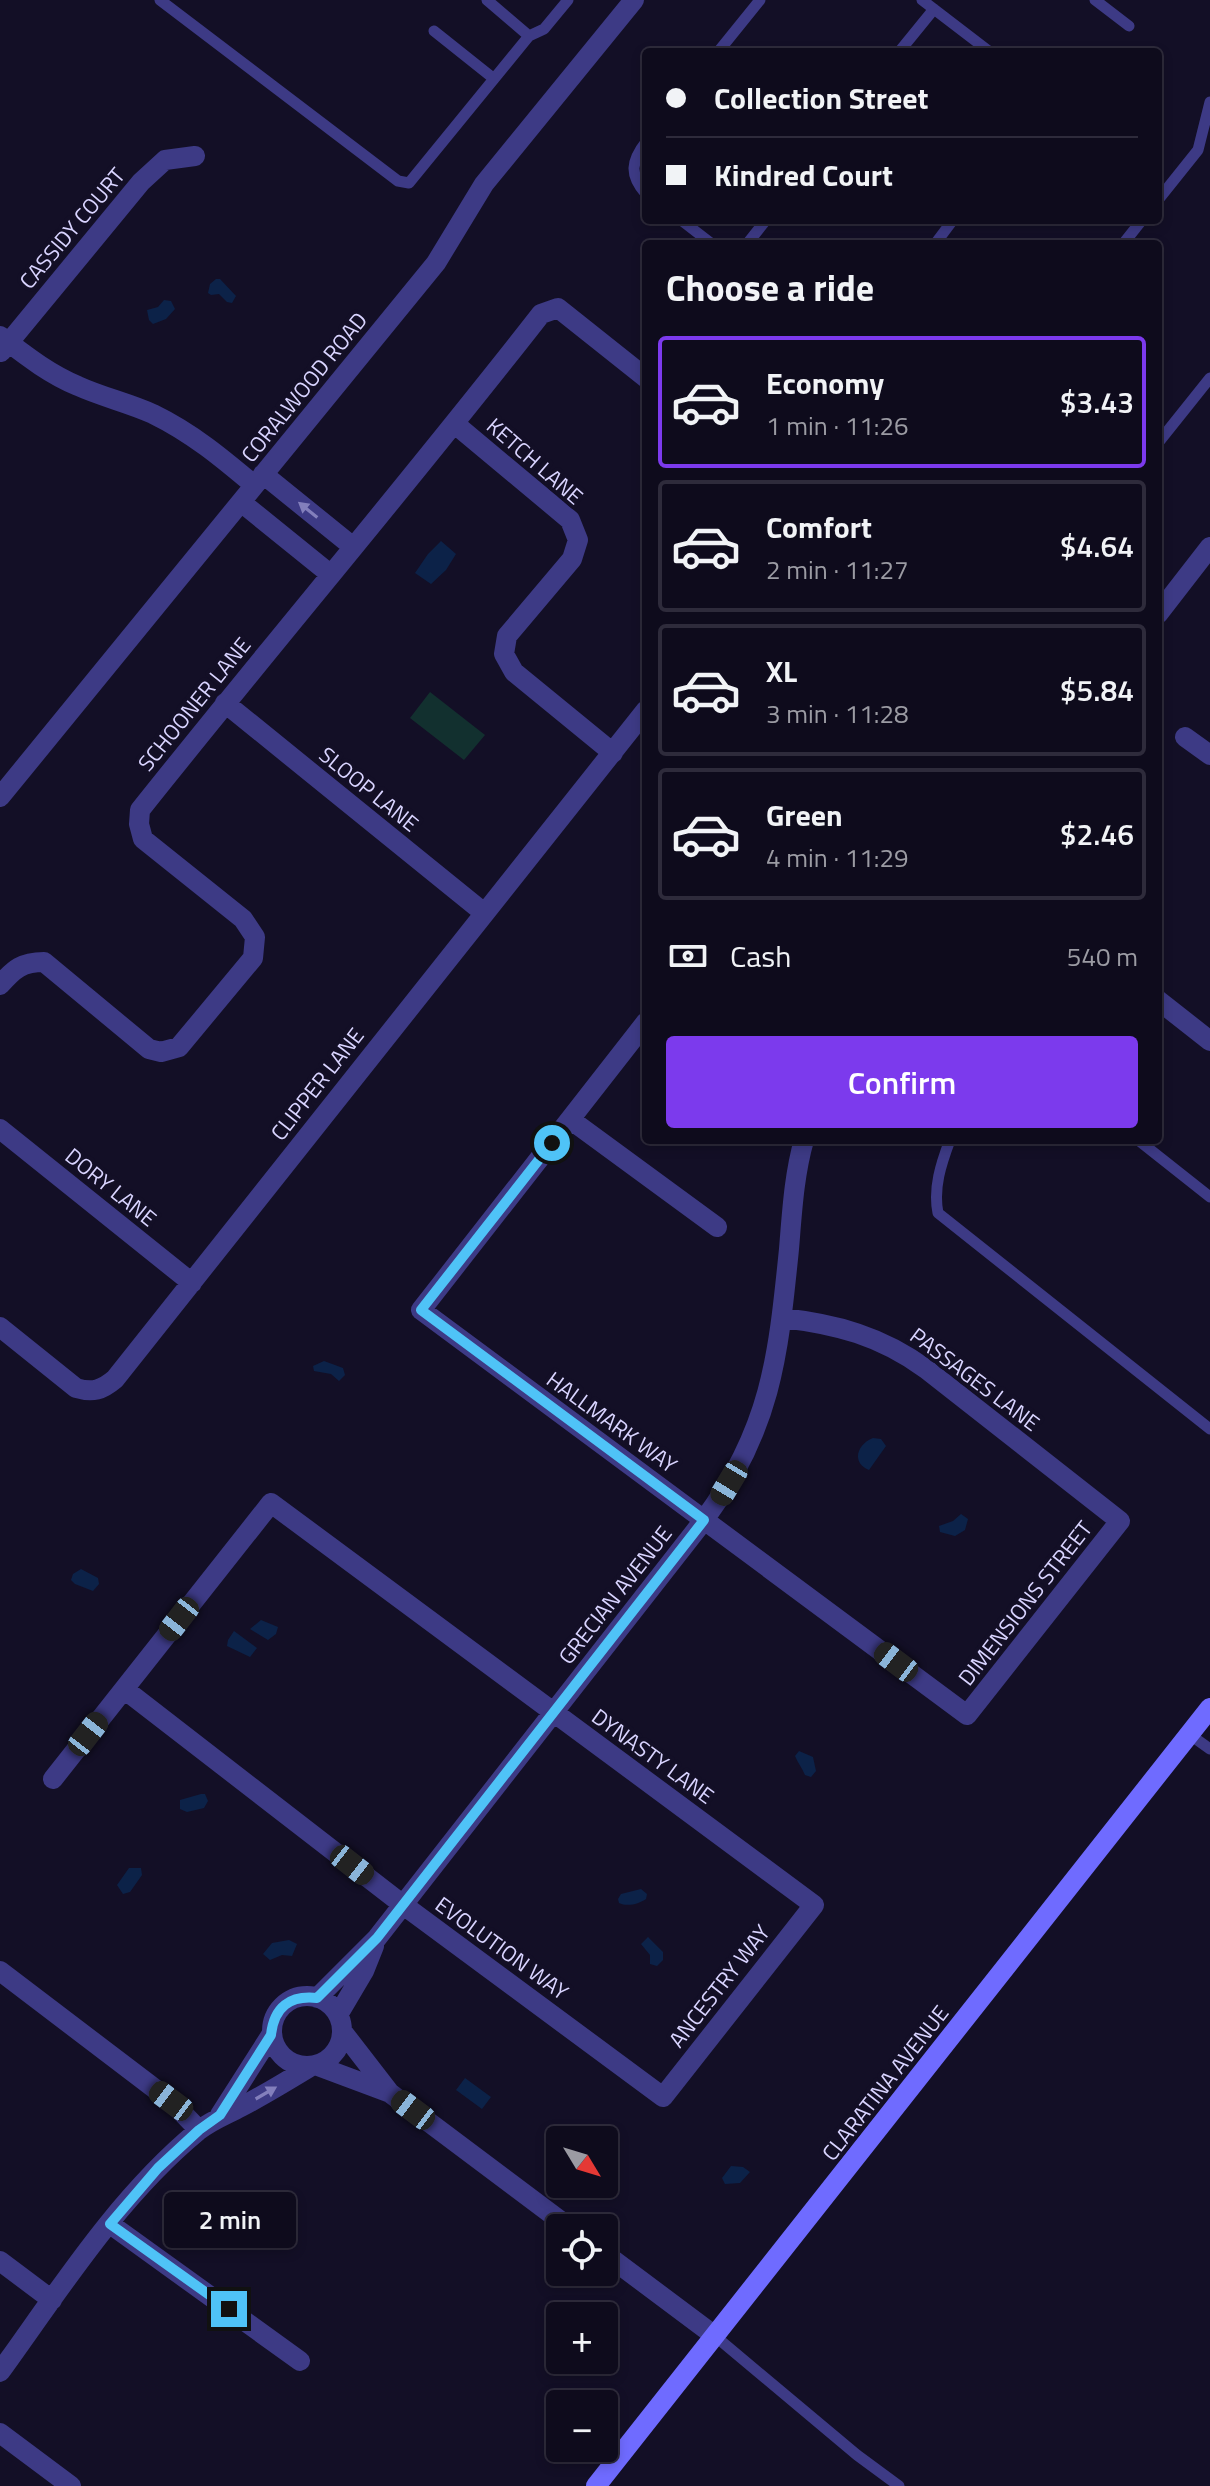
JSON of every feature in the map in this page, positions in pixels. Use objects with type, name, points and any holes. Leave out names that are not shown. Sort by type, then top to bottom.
[{"type":"main road","name":"CLARATINA AVENUE","points":[[596,2486],[1210,1708]]},
{"type":"street","name":"CORALWOOD ROAD","points":[[0,797],[436,263],[484,184],[634,0]]},
{"type":"street","name":"CASSIDY COURT","points":[[3,344],[141,182],[165,160],[195,156]]},
{"type":"street","name":"SCHOONER LANE","points":[[0,985],[14,969],[26,962],[44,962],[149,1049],[161,1052],[179,1047],[253,958],[255,937],[243,919],[143,839],[139,824],[140,810],[541,314],[558,308],[642,375]]},
{"type":"street","points":[[3,344],[66,381],[151,413],[186,432],[352,546]]},
{"type":"street","name":"KETCH LANE","points":[[455,424],[570,520],[578,540],[572,559],[507,636],[504,654],[514,672],[613,753]]},
{"type":"street","points":[[241,502],[330,574]]},
{"type":"street","points":[[1162,609],[1210,547]]},
{"type":"street","name":"SLOOP LANE","points":[[225,703],[483,912]]},
{"type":"street","name":"CLIPPER LANE","points":[[0,1327],[76,1388],[88,1391],[104,1389],[115,1379],[642,715]]},
{"type":"street","points":[[1185,737],[1210,755]]},
{"type":"street","points":[[1162,1003],[1210,1041]]},
{"type":"street","points":[[642,1027],[571,1120],[717,1227]]},
{"type":"street","name":"HALLMARK WAY","points":[[571,1120],[421,1310],[967,1715]]},
{"type":"street","name":"DORY LANE","points":[[0,1129],[192,1283]]},
{"type":"street","name":"GRECIAN AVENUE","points":[[317,1998],[377,1938],[704,1520],[739,1467],[768,1396],[782,1318],[794,1192],[803,1144]]},
{"type":"street","name":"PASSAGES LANE","points":[[782,1318],[837,1325],[893,1347],[926,1369],[1120,1521]]},
{"type":"street","name":"DYNASTY LANE","points":[[124,1689],[271,1503],[814,1905]]},
{"type":"street","name":"DIMENSIONS STREET","points":[[967,1715],[1120,1521]]},
{"type":"street","points":[[53,1779],[124,1689]]},
{"type":"street","name":"EVOLUTION WAY","points":[[124,1689],[402,1904],[663,2097]]},
{"type":"street","name":"ANCESTRY WAY","points":[[663,2097],[814,1905]]},
{"type":"street","name":"GRECIAN AVENUE","points":[[340,2023],[377,1938]]},
{"type":"street","points":[[0,1971],[171,2101],[199,2130]]},
{"type":"street","points":[[220,2115],[271,2035],[279,2009],[290,2000],[303,1996],[317,1998],[329,2004],[390,2093],[551,2214]]},
{"type":"street","points":[[0,2372],[110,2224],[158,2168],[220,2115],[237,2110],[312,2066],[323,2063],[334,2054],[341,2042],[340,2023]]},
{"type":"street","points":[[271,2035],[275,2048],[296,2065],[312,2066],[390,2093]]},
{"type":"street","points":[[110,2224],[300,2361]]},
{"type":"street","points":[[0,2261],[52,2300]]},
{"type":"street","points":[[618,2263],[715,2336]]},
{"type":"street","points":[[0,2433],[71,2486]]},
{"type":"lane","points":[[160,0],[398,181],[409,183],[529,36],[544,29],[568,0]]},
{"type":"lane","points":[[487,0],[529,36]]},
{"type":"lane","points":[[721,48],[760,0]]},
{"type":"lane","points":[[922,0],[985,48]]},
{"type":"lane","points":[[1095,0],[1129,26]]},
{"type":"lane","points":[[902,48],[934,9]]},
{"type":"lane","points":[[434,31],[493,78]]},
{"type":"lane","points":[[1163,184],[1198,150],[1210,102]]},
{"type":"lane","points":[[642,149],[632,167],[635,180],[642,189]]},
{"type":"lane","points":[[686,224],[707,240]]},
{"type":"lane","points":[[750,240],[763,224]]},
{"type":"lane","points":[[1126,240],[1139,224]]},
{"type":"lane","points":[[1162,438],[1210,378]]},
{"type":"lane","points":[[949,1144],[935,1199],[938,1213],[1210,1429]]},
{"type":"lane","points":[[1143,1144],[1210,1197]]},
{"type":"lane","points":[[1189,1734],[1210,1749]]},
{"type":"lane","points":[[715,2336],[857,2455],[899,2486]]},
{"type":"green space","points":[[430,692],[485,735],[464,760],[410,718]]},
{"type":"water","points":[[220,279],[236,296],[232,303],[219,294],[208,293],[210,284]]},
{"type":"water","points":[[164,300],[171,301],[175,309],[166,319],[153,324],[147,310],[158,307]]},
{"type":"water","points":[[441,541],[456,554],[446,570],[431,584],[415,573]]},
{"type":"water","points":[[324,1361],[343,1368],[345,1375],[339,1381],[331,1374],[314,1371],[313,1366]]},
{"type":"water","points":[[873,1438],[881,1439],[886,1446],[869,1470],[860,1463],[858,1454],[863,1445]]},
{"type":"water","points":[[961,1514],[968,1519],[965,1530],[955,1536],[940,1532],[939,1526]]},
{"type":"water","points":[[81,1569],[98,1578],[99,1584],[93,1591],[71,1580],[73,1574]]},
{"type":"water","points":[[261,1620],[278,1627],[276,1634],[268,1640],[250,1629]]},
{"type":"water","points":[[234,1631],[257,1648],[250,1657],[227,1646]]},
{"type":"water","points":[[799,1751],[813,1757],[816,1771],[811,1777],[805,1775],[796,1759]]},
{"type":"water","points":[[205,1794],[208,1801],[204,1808],[187,1812],[180,1809],[180,1800]]},
{"type":"water","points":[[129,1868],[141,1868],[142,1875],[130,1892],[123,1894],[117,1885]]},
{"type":"water","points":[[641,1889],[647,1894],[646,1899],[633,1904],[619,1903],[621,1894]]},
{"type":"water","points":[[648,1937],[663,1952],[663,1960],[657,1966],[650,1964],[650,1955],[641,1944]]},
{"type":"water","points":[[289,1940],[297,1944],[292,1956],[282,1955],[270,1960],[263,1954],[272,1943]]},
{"type":"water","points":[[465,2078],[491,2097],[482,2109],[456,2090]]},
{"type":"water","points":[[731,2166],[743,2167],[750,2172],[740,2183],[725,2184],[722,2178]]},
{"type":"route","points":[[229,2309],[110,2224],[158,2168],[220,2115],[271,2035],[279,2009],[290,2000],[303,1996],[317,1998],[377,1938],[704,1520],[421,1310],[552,1143]]}]
